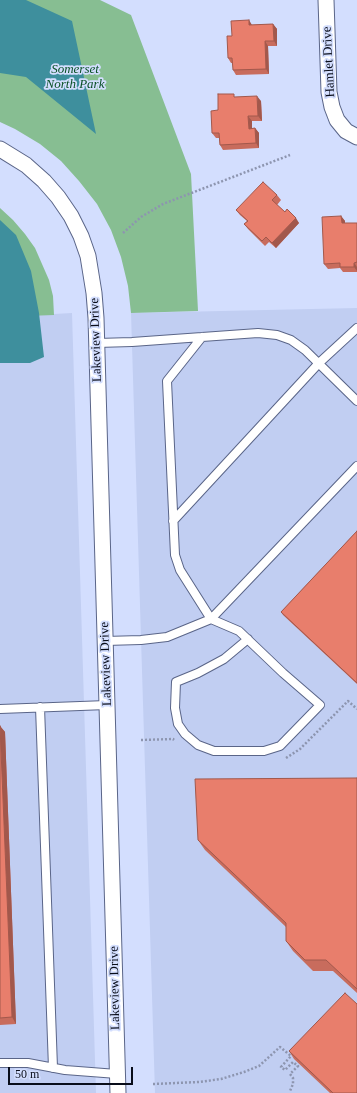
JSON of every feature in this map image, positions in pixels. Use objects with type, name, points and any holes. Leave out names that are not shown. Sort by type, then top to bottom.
[{"type":"street","name":"Hamlet Drive","points":[[326,0],[329,92],[332,107],[337,120],[346,131],[357,137]]},
{"type":"street","name":"Lakeview Drive","points":[[0,149],[26,165],[58,196],[71,216],[81,236],[92,274],[97,343],[118,1093]]},
{"type":"lane","points":[[173,521],[319,363],[357,328]]},
{"type":"lane","points":[[97,343],[258,333],[277,334],[291,340],[305,350],[357,401]]},
{"type":"lane","points":[[202,337],[167,381],[174,556],[180,570],[211,619],[239,631],[320,705],[280,746],[264,751],[214,751],[198,745],[185,734],[178,724],[174,708],[176,682],[198,673],[224,659],[248,640]]},
{"type":"lane","points":[[105,641],[141,640],[167,637],[211,619],[357,466]]},
{"type":"lane","points":[[0,709],[108,705]]},
{"type":"lane","points":[[40,707],[53,1068]]},
{"type":"lane","points":[[0,1063],[28,1063],[53,1068],[117,1074]]},
{"type":"path","points":[[122,233],[141,217],[163,204],[290,155]]},
{"type":"path","points":[[153,1084],[199,1082],[221,1079],[260,1066],[280,1046],[291,1056],[281,1067],[285,1070],[293,1062],[298,1066],[290,1074],[293,1078],[293,1084],[290,1091]]},
{"type":"shaded area","points":[[0,0],[26,0],[72,21],[96,134],[26,77],[0,73]]},
{"type":"shaded area","points":[[0,220],[16,235],[31,271],[39,313],[44,357],[30,363],[0,363]]},
{"type":"shaded area","points":[[357,308],[357,1093],[155,1093],[131,313]]},
{"type":"shaded area","points":[[72,313],[96,1093],[0,1093],[0,317]]},
{"type":"green space","name":"Somerset North Park","points":[[0,0],[100,0],[131,15],[191,174],[198,311],[131,313],[128,286],[121,257],[111,230],[97,204],[61,161],[40,144],[0,122]]},
{"type":"green space","points":[[0,208],[13,220],[35,248],[49,280],[53,296],[54,315],[0,317]]},
{"type":"building","points":[[249,20],[249,25],[273,24],[274,41],[265,41],[266,69],[233,70],[232,58],[228,58],[227,36],[232,36],[231,21]]},
{"type":"building","points":[[218,94],[234,94],[234,97],[257,96],[258,116],[248,116],[249,129],[255,128],[256,143],[220,145],[219,133],[212,133],[211,111],[218,110]]},
{"type":"building","points":[[263,182],[277,195],[272,200],[285,212],[287,209],[296,218],[272,243],[266,237],[262,241],[244,224],[248,221],[236,210]]},
{"type":"building","points":[[341,216],[342,223],[357,223],[357,262],[354,263],[354,267],[340,267],[340,263],[324,264],[322,217]]},
{"type":"building","points":[[357,531],[357,683],[281,612]]},
{"type":"building","points":[[0,726],[12,1017],[0,1018]]},
{"type":"building","points":[[357,778],[357,989],[326,960],[305,960],[286,941],[286,923],[198,840],[195,779]]},
{"type":"building","points":[[345,993],[357,1004],[357,1093],[333,1093],[289,1051]]}]
